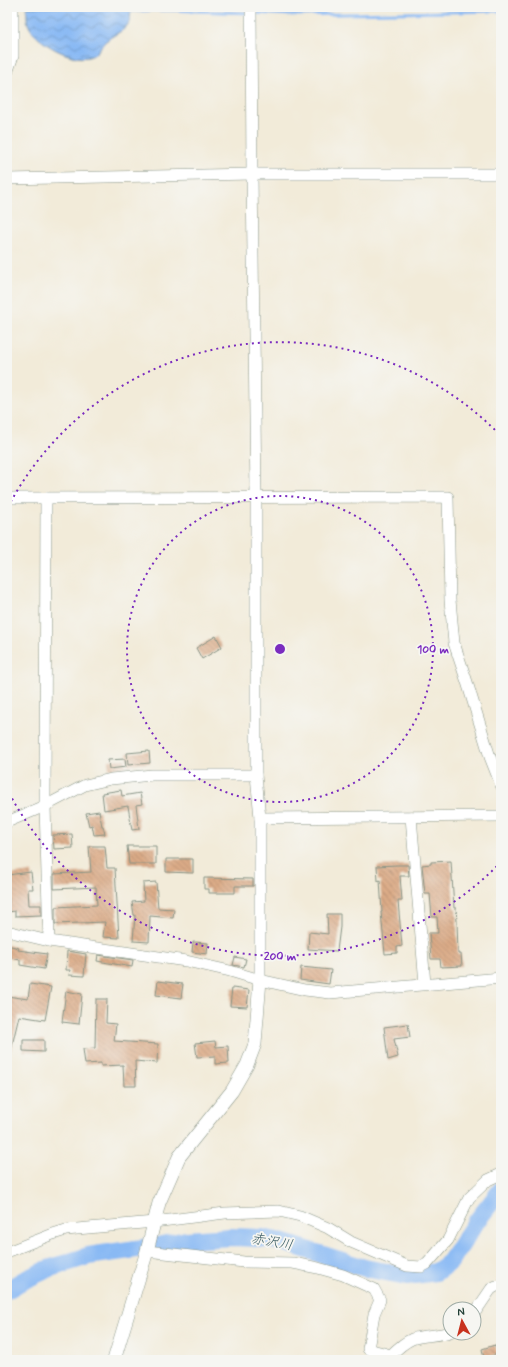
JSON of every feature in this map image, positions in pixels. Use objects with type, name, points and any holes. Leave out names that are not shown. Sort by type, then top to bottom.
[{"type":"street","points":[[7,72],[13,56],[13,7]]},
{"type":"street","points":[[114,1360],[160,1203],[179,1157],[232,1091],[247,1065],[255,1044],[260,980],[260,818],[256,775],[256,496],[251,7]]},
{"type":"street","points":[[7,179],[252,174],[501,174]]},
{"type":"street","points":[[7,498],[448,496],[450,600],[454,643],[490,757],[501,785]]},
{"type":"street","points":[[46,498],[45,806],[49,941]]},
{"type":"street","points":[[7,822],[45,806],[85,785],[111,779],[152,775],[256,775]]},
{"type":"street","points":[[260,818],[501,816]]},
{"type":"street","points":[[411,817],[425,984]]},
{"type":"street","points":[[7,931],[49,941],[186,962],[305,990],[330,993],[501,978]]},
{"type":"street","points":[[7,1252],[66,1230],[153,1226],[225,1212],[279,1211],[300,1216],[328,1228],[351,1242],[407,1266],[421,1267],[427,1264],[448,1240],[469,1198],[488,1180],[501,1174]]},
{"type":"street","points":[[147,1251],[244,1262],[293,1263],[343,1275],[374,1289],[380,1300],[374,1314],[368,1349],[390,1357],[401,1345],[413,1339],[442,1335]]},
{"type":"street","points":[[482,1302],[491,1289],[496,1286],[501,1286]]},
{"type":"water","points":[[27,7],[131,7],[131,15],[127,25],[106,41],[96,53],[88,57],[81,58],[64,54],[56,50],[47,45],[34,34],[28,23]]},
{"type":"building","points":[[216,636],[222,647],[202,659],[196,648]]},
{"type":"building","points":[[149,751],[150,763],[128,765],[127,753]]},
{"type":"building","points":[[125,759],[126,767],[109,769],[108,760]]},
{"type":"building","points":[[121,790],[122,796],[140,793],[142,804],[136,805],[139,829],[132,830],[128,806],[104,810],[102,793]]},
{"type":"building","points":[[99,811],[105,834],[94,835],[92,825],[89,826],[86,813]]},
{"type":"building","points":[[72,834],[73,848],[54,849],[53,835]]},
{"type":"building","points":[[89,846],[105,846],[107,868],[115,868],[119,938],[103,937],[105,922],[55,924],[55,907],[97,905],[96,887],[54,889],[54,874],[91,872]]},
{"type":"building","points":[[127,846],[156,846],[156,864],[129,864]]},
{"type":"building","points":[[166,859],[193,859],[193,873],[166,872]]},
{"type":"building","points":[[451,861],[454,908],[456,908],[457,921],[458,954],[461,954],[462,966],[441,967],[440,959],[431,959],[429,933],[438,933],[437,917],[432,917],[430,894],[425,894],[422,865],[431,864],[431,862]]},
{"type":"building","points":[[408,865],[409,876],[400,876],[402,901],[398,901],[402,946],[397,947],[397,953],[385,954],[380,880],[378,881],[377,866]]},
{"type":"building","points":[[31,872],[33,889],[28,889],[29,905],[41,905],[41,915],[15,916],[15,911],[8,912],[9,903],[7,875]]},
{"type":"building","points":[[204,878],[253,879],[253,886],[235,886],[235,893],[209,893],[209,889],[204,889]]},
{"type":"building","points":[[156,882],[158,908],[174,909],[173,918],[150,916],[149,942],[133,941],[135,915],[132,902],[144,901],[143,883]]},
{"type":"building","points":[[327,914],[340,914],[337,951],[308,949],[309,932],[328,934]]},
{"type":"building","points":[[193,942],[208,943],[207,954],[192,952]]},
{"type":"building","points":[[7,945],[19,948],[18,950],[47,954],[44,969],[20,965],[20,960],[7,957]]},
{"type":"building","points":[[67,951],[86,954],[84,976],[69,975],[70,970],[66,970]]},
{"type":"building","points":[[98,955],[133,960],[132,967],[97,961]]},
{"type":"building","points":[[235,957],[246,959],[244,967],[233,965]]},
{"type":"building","points":[[301,967],[331,970],[329,984],[300,980]]},
{"type":"building","points":[[158,981],[183,984],[181,998],[156,995]]},
{"type":"building","points":[[30,984],[51,987],[45,1020],[19,1016],[10,1054],[7,1054],[7,996],[28,999]]},
{"type":"building","points":[[232,988],[249,990],[247,1007],[230,1006]]},
{"type":"building","points":[[66,991],[82,994],[79,1024],[62,1022]]},
{"type":"building","points":[[96,999],[107,999],[106,1023],[116,1024],[114,1041],[158,1044],[157,1063],[135,1061],[136,1086],[124,1086],[123,1065],[101,1066],[101,1063],[85,1064],[83,1049],[95,1048]]},
{"type":"building","points":[[408,1024],[410,1037],[394,1039],[398,1057],[388,1060],[384,1027]]},
{"type":"building","points":[[23,1040],[44,1040],[44,1052],[23,1051]]},
{"type":"building","points":[[215,1041],[216,1047],[228,1046],[229,1063],[215,1064],[215,1056],[197,1057],[195,1043]]},
{"type":"building","points":[[495,1345],[498,1354],[484,1358],[482,1349]]},
{"type":"waterway","points":[[128,11],[169,10],[249,13]]},
{"type":"waterway","points":[[254,13],[293,15],[501,11]]},
{"type":"waterway","name":"赤沢川","points":[[7,1290],[48,1269],[88,1256],[157,1246],[186,1240],[230,1237],[262,1238],[282,1242],[365,1268],[407,1276],[436,1272],[450,1262],[476,1222],[501,1190]]}]
